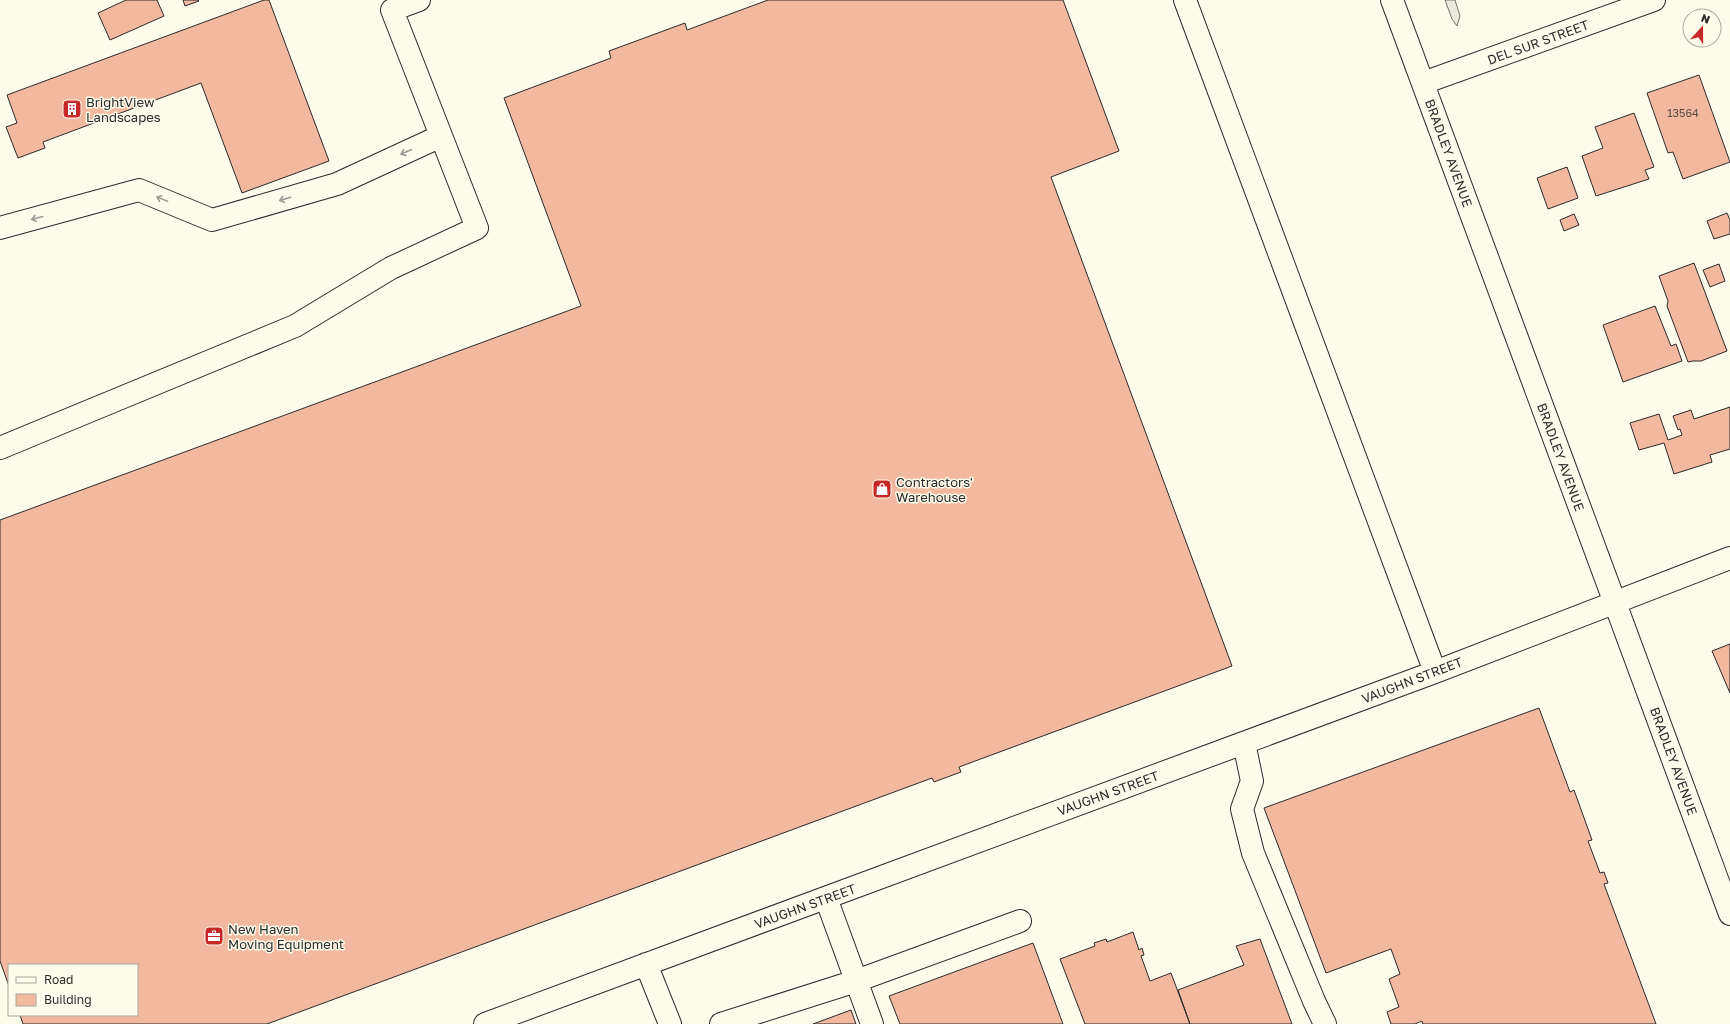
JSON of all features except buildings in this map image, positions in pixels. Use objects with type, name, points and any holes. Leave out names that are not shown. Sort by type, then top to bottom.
[{"type":"street","points":[[0,448],[295,326],[391,268],[477,228],[392,10],[419,0]]},
{"type":"street","points":[[1185,0],[1435,672]]},
{"type":"street","name":"BRADLEY AVENUE","points":[[1392,0],[1730,914]]},
{"type":"street","name":"DEL SUR STREET","points":[[1423,83],[1654,0]]},
{"type":"street","points":[[0,228],[139,190],[212,220],[337,184],[441,136]]},
{"type":"street","name":"VAUGHN STREET","points":[[485,1024],[1435,672],[1730,558]]},
{"type":"street","points":[[1244,743],[1252,781],[1242,809],[1253,853],[1314,1001],[1325,1024]]},
{"type":"street","points":[[826,898],[872,1024]]},
{"type":"street","points":[[721,1024],[856,980],[1020,921]]},
{"type":"street","points":[[646,964],[670,1024]]},
{"type":"shaded area","points":[[1445,0],[1455,0],[1460,16],[1457,26],[1452,19]]},
{"type":"place","name":"BrightView Landscapes","points":[[72,109]]},
{"type":"place","name":"Contractors' Warehouse","points":[[882,489]]},
{"type":"place","name":"New Haven Moving Equipment","points":[[214,936]]}]
